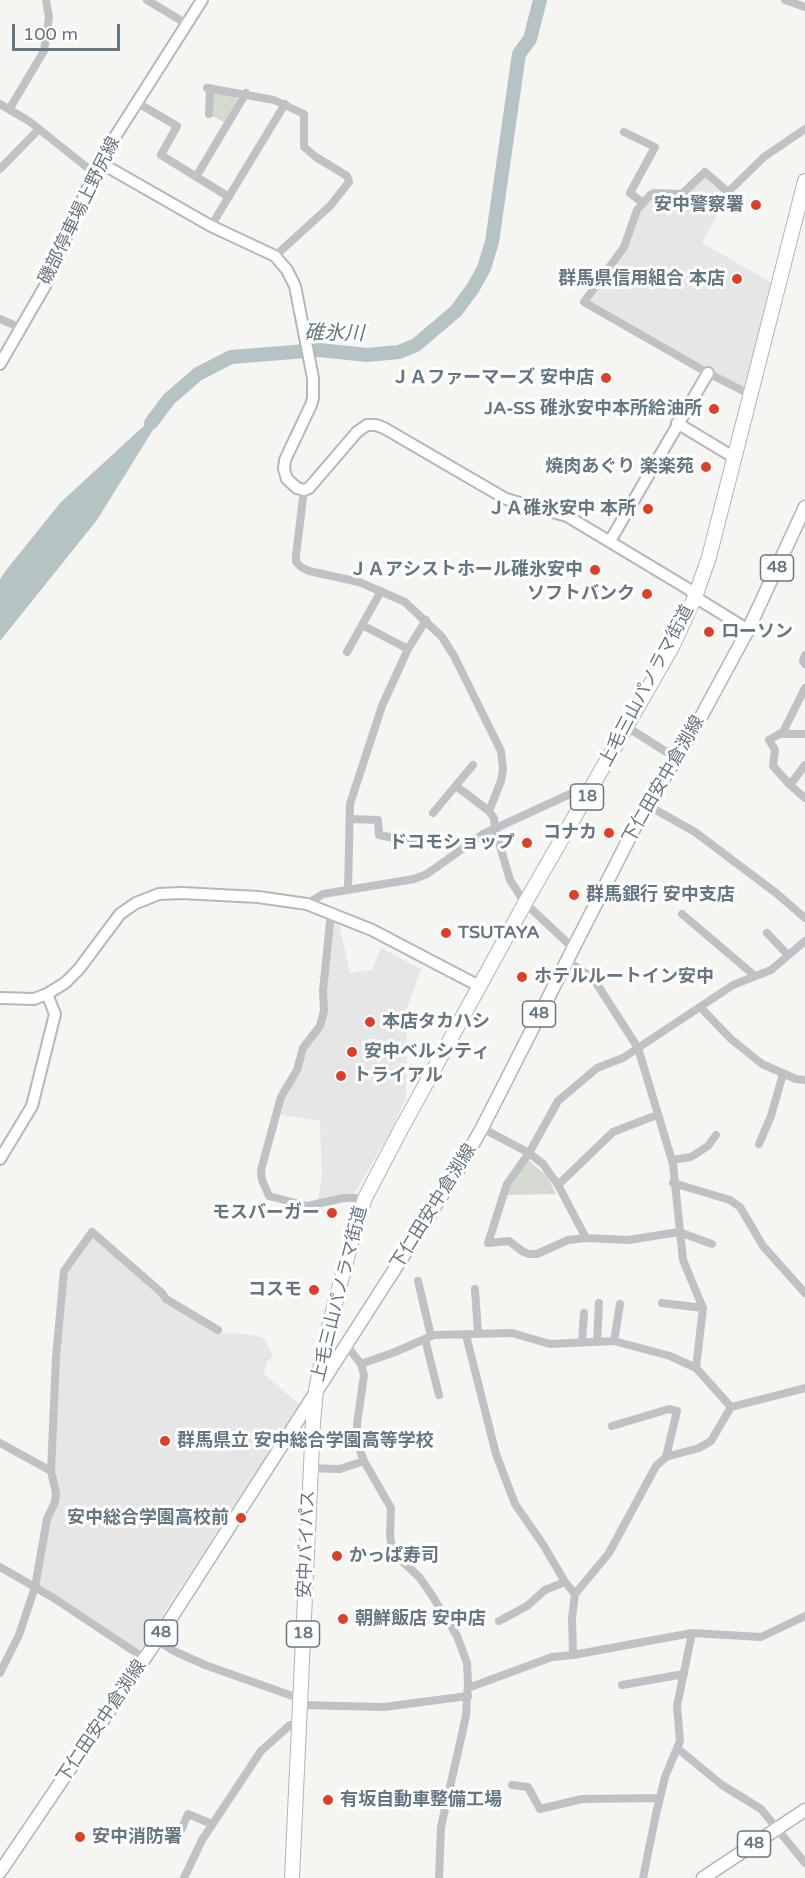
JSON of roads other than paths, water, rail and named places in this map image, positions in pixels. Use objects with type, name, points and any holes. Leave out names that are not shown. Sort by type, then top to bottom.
[{"type":"highway","name":"上毛三山パノラマ街道","points":[[316,1390],[334,1304],[365,1198],[525,903],[672,647],[695,597],[709,557],[805,181]]},
{"type":"highway","name":"安中バイパス","points":[[292,1878],[310,1468],[316,1390]]},
{"type":"main road","name":"下仁田安中倉渕線","points":[[1,1868],[157,1640],[457,1172],[482,1128],[647,805],[748,630],[805,507]]},
{"type":"main road","name":"48","points":[[703,1878],[805,1810]]},
{"type":"street","points":[[10,108],[44,51],[49,17],[46,0]]},
{"type":"street","points":[[147,0],[187,24]]},
{"type":"street","name":"磯部停車場上野尻線","points":[[0,363],[45,285],[97,167],[202,0]]},
{"type":"street","points":[[785,0],[805,7]]},
{"type":"street","points":[[209,114],[209,88],[246,93],[285,104],[304,114],[304,147],[347,176],[350,182],[330,206],[275,256]]},
{"type":"street","points":[[196,177],[246,93]]},
{"type":"street","points":[[136,102],[177,126],[161,155],[229,197]]},
{"type":"street","points":[[0,104],[10,108],[97,167],[275,256],[287,270],[295,286],[313,378],[313,398],[285,460],[284,469],[292,484],[304,490]]},
{"type":"street","points":[[211,226],[285,104]]},
{"type":"street","points":[[0,169],[39,129]]},
{"type":"street","points":[[751,395],[584,302],[624,247],[637,210],[654,194],[682,194],[705,172],[728,192],[764,157],[805,129]]},
{"type":"street","points":[[624,132],[655,147],[630,193],[643,203]]},
{"type":"street","points":[[0,319],[21,328]]},
{"type":"street","points":[[610,541],[708,373]]},
{"type":"street","points":[[677,423],[735,458]]},
{"type":"street","points":[[489,811],[501,781],[501,751],[454,656],[442,637],[405,602],[359,582],[309,571],[301,567],[297,561],[304,490],[314,483],[357,432],[367,425],[384,428],[506,499],[567,516],[690,590],[695,597],[748,630]]},
{"type":"street","points":[[347,652],[381,591]]},
{"type":"street","points":[[348,889],[350,804],[382,706],[408,649],[426,620]]},
{"type":"street","points":[[362,625],[408,649]]},
{"type":"street","points":[[805,655],[803,661],[805,664]]},
{"type":"street","points":[[805,688],[783,732],[769,740],[775,750],[773,766],[805,798]]},
{"type":"street","points":[[627,727],[676,758]]},
{"type":"street","points":[[779,734],[805,734]]},
{"type":"street","points":[[433,813],[472,765]]},
{"type":"street","points":[[790,785],[805,765]]},
{"type":"street","points":[[456,786],[489,811],[494,818],[510,880],[525,903],[573,948]]},
{"type":"street","points":[[307,904],[323,894],[414,879],[427,874],[483,834],[581,789],[594,786]]},
{"type":"street","points":[[647,805],[695,832],[776,893],[805,918]]},
{"type":"street","points":[[350,819],[378,820],[379,835],[415,842]]},
{"type":"street","points":[[0,998],[34,999],[47,994],[65,983],[79,969],[120,914],[136,903],[159,894],[182,893],[258,897],[307,904],[372,930],[479,986]]},
{"type":"street","points":[[331,912],[323,991],[324,1011],[320,1026],[303,1048],[297,1070],[280,1097],[261,1170],[262,1180],[269,1196],[307,1206],[344,1198],[365,1198]]},
{"type":"street","points":[[682,914],[755,976]]},
{"type":"street","points":[[767,933],[788,955]]},
{"type":"street","points":[[711,1244],[679,1232],[628,1240],[586,1238],[568,1240],[537,1254],[522,1251],[509,1241],[488,1243],[507,1184],[529,1153],[558,1101],[597,1068],[622,1058],[733,985],[771,970],[805,940]]},
{"type":"street","points":[[566,960],[593,978],[638,1048],[672,1160],[683,1260],[703,1308],[696,1368]]},
{"type":"street","points":[[0,1159],[32,1106],[55,1014],[47,994]]},
{"type":"street","points":[[700,1007],[731,1039],[762,1064],[783,1074],[805,1080]]},
{"type":"street","points":[[759,1144],[771,1116],[783,1074]]},
{"type":"street","points":[[558,1185],[613,1132],[657,1115]]},
{"type":"street","points":[[482,1128],[529,1153],[543,1164],[558,1185],[586,1238]]},
{"type":"street","points":[[672,1160],[692,1157],[708,1146],[716,1136]]},
{"type":"street","points":[[673,1183],[730,1200],[740,1207],[763,1246],[805,1293]]},
{"type":"street","points":[[0,1673],[19,1635],[35,1587],[47,1519],[55,1502],[56,1492],[51,1472],[56,1357],[64,1271],[92,1232],[166,1299],[218,1330]]},
{"type":"street","points":[[418,1281],[439,1395]]},
{"type":"street","points":[[475,1289],[478,1334]]},
{"type":"street","points":[[597,1342],[600,1303]]},
{"type":"street","points":[[662,1303],[703,1308]]},
{"type":"street","points":[[614,1341],[620,1304]]},
{"type":"street","points":[[582,1342],[584,1313]]},
{"type":"street","points":[[361,1364],[428,1338],[512,1334],[550,1344],[614,1341],[670,1356],[696,1368],[731,1407]]},
{"type":"street","points":[[466,1335],[496,1454],[515,1504],[575,1594]]},
{"type":"street","points":[[347,1346],[361,1364],[364,1375],[357,1424],[358,1445],[364,1461],[391,1508],[392,1548],[420,1578],[457,1636],[464,1650],[467,1664],[466,1716],[441,1827],[439,1878]]},
{"type":"street","points":[[573,1655],[572,1618],[575,1594],[609,1553],[656,1466],[666,1457],[699,1448],[711,1441],[731,1407],[805,1388]]},
{"type":"street","points":[[612,1426],[669,1409],[676,1410],[666,1457]]},
{"type":"street","points":[[0,1443],[51,1472]]},
{"type":"street","points":[[310,1468],[340,1468],[364,1461]]},
{"type":"street","points":[[0,1567],[144,1658]]},
{"type":"street","points":[[499,1621],[527,1606],[545,1590],[566,1582]]},
{"type":"street","points":[[157,1640],[172,1650],[205,1665],[300,1702],[384,1707],[468,1692],[529,1664],[552,1657],[692,1633],[762,1637],[805,1616]]},
{"type":"street","points":[[644,1878],[665,1777],[681,1735],[677,1706],[692,1633]]},
{"type":"street","points":[[622,1684],[684,1674]]},
{"type":"street","points":[[184,1878],[202,1839],[261,1751],[290,1725],[299,1725]]},
{"type":"street","points":[[677,1748],[722,1785],[761,1809],[805,1863]]},
{"type":"street","points":[[512,1785],[528,1786],[540,1809],[582,1799],[660,1798]]},
{"type":"street","points":[[177,1840],[188,1814],[212,1824]]},
{"type":"waterway","name":"碓氷川","points":[[151,423],[169,399],[198,374],[231,357],[319,350],[367,355],[399,352],[416,345],[456,311],[484,268],[492,242],[519,54],[530,39],[540,0]]},
{"type":"place","name":"安中警察署","points":[[756,205]]},
{"type":"place","name":"群馬県信用組合 本店","points":[[737,279]]},
{"type":"place","name":"ＪＡファーマーズ 安中店","points":[[606,378]]},
{"type":"place","name":"JA-SS 碓氷安中本所給油所","points":[[714,409]]},
{"type":"place","name":"焼肉あぐり 楽楽苑","points":[[706,467]]},
{"type":"place","name":"ＪＡ碓氷安中 本所","points":[[648,509]]},
{"type":"place","name":"ＪＡアシストホール碓氷安中","points":[[595,570]]},
{"type":"place","name":"ソフトバンク","points":[[647,594]]},
{"type":"place","name":"ローソン","points":[[709,632]]},
{"type":"place","name":"コナカ","points":[[609,833]]},
{"type":"place","name":"ドコモショップ","points":[[527,843]]},
{"type":"place","name":"群馬銀行 安中支店","points":[[574,895]]},
{"type":"place","name":"TSUTAYA","points":[[446,933]]},
{"type":"place","name":"ホテルルートイン安中","points":[[522,977]]},
{"type":"place","name":"本店タカハシ","points":[[370,1022]]},
{"type":"place","name":"安中ベルシティ","points":[[352,1052]]},
{"type":"place","name":"トライアル","points":[[341,1076]]},
{"type":"place","name":"モスバーガー","points":[[332,1213]]},
{"type":"place","name":"コスモ","points":[[314,1290]]},
{"type":"place","name":"群馬県立 安中総合学園高等学校","points":[[165,1441]]},
{"type":"place","name":"安中総合学園高校前","points":[[241,1518]]},
{"type":"place","name":"かっぱ寿司","points":[[337,1556]]},
{"type":"place","name":"朝鮮飯店 安中店","points":[[343,1619]]},
{"type":"place","name":"有坂自動車整備工場","points":[[328,1800]]},
{"type":"place","name":"安中消防署","points":[[80,1837]]}]
